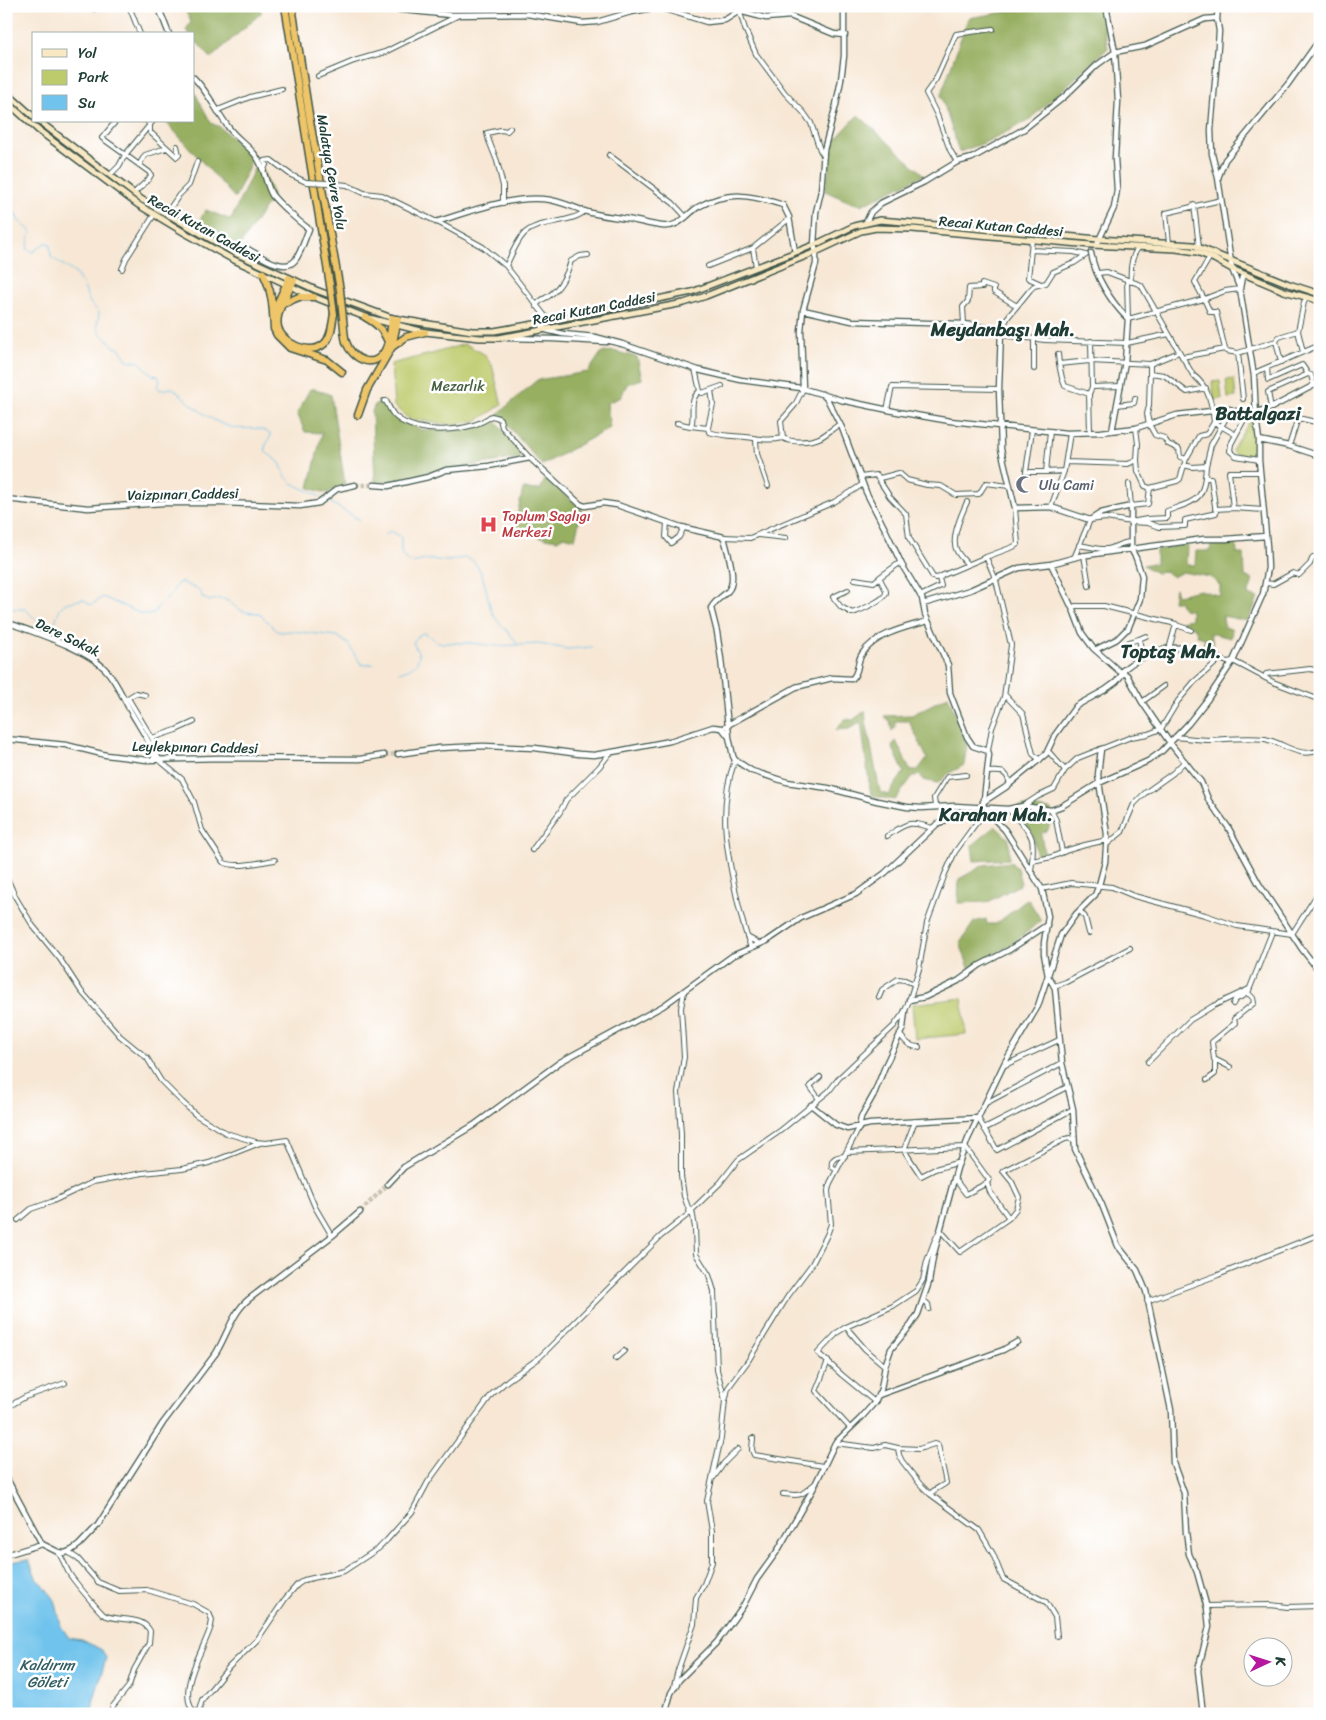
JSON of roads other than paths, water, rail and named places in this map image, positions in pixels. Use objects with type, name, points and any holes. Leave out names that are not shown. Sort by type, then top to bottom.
[{"type":"highway","name":"Malatya Çevre Yolu","points":[[282,304],[277,319],[278,327],[284,337],[298,347],[308,349],[324,343],[330,335],[334,314],[285,6]]},
{"type":"highway","name":"Malatya Çevre Yolu","points":[[292,6],[340,290],[346,342],[354,356],[364,361],[380,357],[390,345]]},
{"type":"highway","points":[[262,273],[271,291],[274,329],[281,340],[290,348],[327,360],[342,372]]},
{"type":"highway","points":[[273,313],[290,282]]},
{"type":"highway","points":[[282,304],[290,282]]},
{"type":"highway","points":[[282,304],[299,296],[314,296]]},
{"type":"highway","points":[[365,317],[384,331],[390,345]]},
{"type":"highway","points":[[358,415],[367,390],[390,345],[394,322]]},
{"type":"highway","points":[[390,345],[406,336],[425,332]]},
{"type":"main road","points":[[6,92],[32,115]]},
{"type":"main road","name":"Recai Kutan Caddesi","points":[[6,101],[38,130],[137,204],[232,259],[262,273],[316,290],[394,322],[425,332],[480,338],[499,338],[684,303],[816,252],[861,231],[876,228],[1032,239],[1091,251],[1138,248],[1176,249],[1197,252],[1284,291],[1320,301]]},
{"type":"main road","name":"Recai Kutan Caddesi","points":[[40,122],[110,176],[166,214],[314,296],[365,317],[394,322],[472,331],[494,331],[684,294],[814,245],[854,226],[880,220],[1099,239],[1193,245],[1289,284],[1320,294]]},
{"type":"street","points":[[94,9],[104,6]]},
{"type":"street","points":[[129,6],[139,32]]},
{"type":"street","points":[[158,6],[168,32]]},
{"type":"street","points":[[365,6],[457,16],[527,14],[582,23],[597,22],[631,12],[658,7],[702,22],[715,22],[725,20],[738,8]]},
{"type":"street","points":[[782,6],[790,16]]},
{"type":"street","points":[[783,438],[782,421],[796,405],[803,389],[801,331],[803,310],[816,264],[814,245],[816,212],[821,191],[824,156],[841,80],[844,6]]},
{"type":"street","points":[[876,475],[890,497],[906,514],[909,538],[935,578],[1018,544],[1015,508],[1001,449],[999,389],[1001,332],[1008,317],[1030,290],[1041,284],[1046,284],[1053,272],[1074,263],[1091,251],[1114,208],[1117,190],[1115,158],[1118,100],[1115,52],[1106,6]]},
{"type":"street","points":[[724,537],[732,584],[727,592],[711,608],[717,632],[729,737],[733,756],[752,771],[787,782],[828,788],[907,807],[955,806],[984,810],[1023,806],[1051,810],[1062,806],[1099,783],[1148,761],[1170,743],[1207,700],[1233,661],[1258,608],[1268,568],[1254,373],[1240,289],[1232,269],[1218,178],[1212,154],[1211,130],[1219,31],[1218,6]]},
{"type":"street","points":[[738,8],[766,18],[790,16],[834,34],[844,35]]},
{"type":"street","points":[[738,8],[756,54],[785,93],[804,113],[811,124],[824,156]]},
{"type":"street","points":[[318,76],[354,61],[385,52],[457,16]]},
{"type":"street","points":[[866,222],[871,212],[880,203],[924,182],[957,162],[972,158],[1024,129],[1064,97],[1097,65],[1115,52],[1145,46],[1205,19],[1217,18]]},
{"type":"street","points":[[957,162],[950,150],[938,115],[926,93],[936,79],[956,34],[993,29]]},
{"type":"street","points":[[1218,178],[1225,160],[1288,84],[1320,39]]},
{"type":"street","points":[[195,79],[204,89],[228,127],[247,144],[264,169],[273,195],[309,229],[296,260],[286,266],[279,265],[246,248],[240,255]]},
{"type":"street","points":[[218,110],[250,97],[282,89]]},
{"type":"street","points":[[115,122],[102,138],[151,175],[134,193]]},
{"type":"street","points":[[110,176],[150,122]]},
{"type":"street","points":[[150,122],[150,132],[178,158],[177,146]]},
{"type":"street","points":[[502,203],[503,186],[497,161],[487,134],[501,130],[507,131],[510,128]]},
{"type":"street","points":[[139,165],[145,155],[166,148]]},
{"type":"street","points":[[609,155],[673,203],[686,217]]},
{"type":"street","points":[[264,169],[266,165],[264,161],[271,160],[291,175],[306,182],[347,185],[364,193],[382,195],[483,247],[506,266],[549,321]]},
{"type":"street","points":[[166,214],[179,194],[189,185],[197,162]]},
{"type":"street","points":[[436,222],[502,203],[542,199],[568,205],[585,212],[664,226],[679,224],[698,208],[719,198],[730,195],[742,195],[782,205],[790,219],[795,252]]},
{"type":"street","points":[[1169,243],[1166,213],[1221,200]]},
{"type":"street","points":[[1194,205],[1199,247]]},
{"type":"street","points":[[506,266],[524,234],[547,224],[579,217],[585,212]]},
{"type":"street","points":[[122,269],[126,259],[154,215]]},
{"type":"street","points":[[708,266],[753,248],[790,219]]},
{"type":"street","points":[[1032,239],[1028,278],[1041,284]]},
{"type":"street","points":[[753,248],[756,267]]},
{"type":"street","points":[[1112,431],[1128,343],[1130,270],[1133,256],[1138,248]]},
{"type":"street","points":[[1031,250],[1091,251]]},
{"type":"street","points":[[1091,251],[1104,286],[1117,309],[1128,319]]},
{"type":"street","points":[[536,306],[561,284],[571,260],[588,255]]},
{"type":"street","points":[[1210,257],[1194,282],[1210,312],[1216,312],[1225,349]]},
{"type":"street","points":[[1098,273],[1107,272],[1141,285],[1144,288],[1156,313],[1193,375],[1206,388],[1213,411],[1214,422],[1207,434],[1199,436],[1186,459],[1180,478],[1150,488],[1145,486],[1140,478],[1137,460],[1136,428]]},
{"type":"street","points":[[1240,289],[1242,277],[1246,275]]},
{"type":"street","points":[[964,324],[963,307],[968,301],[969,288],[982,286],[982,284],[988,285],[994,288],[994,292],[1017,306]]},
{"type":"street","points":[[1128,319],[1204,300],[1225,291],[1240,289]]},
{"type":"street","points":[[1303,352],[1298,331],[1304,302],[1307,298]]},
{"type":"street","points":[[803,310],[852,322],[964,324],[1034,339],[1128,343],[1170,334]]},
{"type":"street","points":[[540,323],[546,330],[622,344],[695,369],[741,380],[803,389],[887,410],[950,421],[1070,433],[1136,428],[1177,415],[1231,409],[1256,417]]},
{"type":"street","points":[[1182,357],[1225,349],[1226,351],[1238,353],[1276,341],[1279,337],[1298,331]]},
{"type":"street","points":[[499,338],[563,339],[622,344]]},
{"type":"street","points":[[1034,339],[1034,369]]},
{"type":"street","points":[[1090,432],[1089,394],[1092,387],[1091,341]]},
{"type":"street","points":[[1276,341],[1281,362]]},
{"type":"street","points":[[1254,373],[1320,345]]},
{"type":"street","points":[[1060,364],[1090,361],[1150,364],[1179,352]]},
{"type":"street","points":[[1238,353],[1243,399]]},
{"type":"street","points":[[1058,354],[1065,386],[1089,394]]},
{"type":"street","points":[[1150,364],[1149,406],[1147,414],[1149,424],[1156,435],[1164,438],[1168,444],[1179,449],[1180,457],[1186,459]]},
{"type":"street","points":[[1268,380],[1302,365],[1308,374],[1311,375],[1314,386]]},
{"type":"street","points":[[1267,368],[1271,408]]},
{"type":"street","points":[[695,369],[700,391]]},
{"type":"street","points":[[1150,373],[1164,375],[1187,392],[1206,388]]},
{"type":"street","points":[[1268,392],[1308,374]]},
{"type":"street","points":[[1256,417],[1260,411],[1271,408],[1320,382]]},
{"type":"street","points":[[690,426],[693,414],[693,396],[700,391],[702,393],[722,386]]},
{"type":"street","points":[[1092,387],[1121,386]]},
{"type":"street","points":[[887,410],[892,387],[999,389]]},
{"type":"street","points":[[711,390],[713,404],[708,428],[709,432],[756,440],[783,438],[788,441],[815,440],[840,424]]},
{"type":"street","points":[[822,394],[827,399],[840,424],[862,484],[900,562],[920,596],[924,614],[948,665],[950,693],[963,730],[973,746],[988,751]]},
{"type":"street","points":[[1117,405],[1134,403],[1135,398]]},
{"type":"street","points":[[384,401],[386,401],[394,416],[400,420],[413,426],[428,429],[470,427],[484,422],[491,416],[496,417],[500,419],[502,427],[530,458],[580,504],[585,506],[603,503],[617,505],[684,528],[724,537],[750,538],[758,535],[834,502],[862,484]]},
{"type":"street","points":[[1131,522],[1167,518],[1167,511],[1192,502],[1201,493],[1205,485],[1206,466],[1211,445],[1231,409]]},
{"type":"street","points":[[1247,414],[1230,448],[1231,454],[1259,460]]},
{"type":"street","points":[[1289,446],[1298,418],[1320,423]]},
{"type":"street","points":[[1214,422],[1236,435]]},
{"type":"street","points":[[676,423],[708,428]]},
{"type":"street","points":[[1032,430],[1026,472],[1064,471]]},
{"type":"street","points":[[1046,472],[1050,431]]},
{"type":"street","points":[[1051,507],[1064,471],[1070,433]]},
{"type":"street","points":[[756,440],[757,454],[768,486]]},
{"type":"street","points":[[1260,440],[1289,446],[1320,456]]},
{"type":"street","points":[[374,485],[388,486],[428,477],[446,470],[489,466],[530,458]]},
{"type":"street","points":[[1066,462],[1128,464],[1137,460]]},
{"type":"street","points":[[1184,465],[1206,466]]},
{"type":"street","points":[[1233,508],[1229,472],[1260,472]]},
{"type":"street","points":[[860,477],[876,475],[880,478],[899,473],[908,480],[927,485],[941,486],[956,495],[979,494],[986,483],[1009,486]]},
{"type":"street","points":[[1015,508],[1051,507],[1090,520],[1106,518],[1148,523],[1159,527],[1186,526],[1185,520],[1216,514],[1211,478],[1206,478]]},
{"type":"street","points":[[1096,650],[1117,639],[1128,629],[1140,599],[1142,576],[1131,549],[1129,484]]},
{"type":"street","name":"Vaizpınarı Caddesi","points":[[6,499],[88,508],[163,503],[300,506],[320,504],[337,489],[355,485]]},
{"type":"street","points":[[1074,558],[1090,520],[1101,513],[1148,504],[1150,488]]},
{"type":"street","points":[[967,502],[958,525],[954,546],[968,565]]},
{"type":"street","points":[[1215,509],[1264,510]]},
{"type":"street","points":[[667,522],[666,537],[671,543],[679,537],[684,528]]},
{"type":"street","points":[[758,535],[786,538]]},
{"type":"street","points":[[923,604],[970,590],[1020,568],[1051,564],[1084,556],[1204,539],[1266,536]]},
{"type":"street","points":[[1079,545],[1104,549],[1111,548],[1122,542],[1131,542]]},
{"type":"street","points":[[1084,556],[1089,586]]},
{"type":"street","points":[[665,1714],[694,1624],[696,1598],[704,1584],[712,1562],[712,1531],[707,1501],[721,1438],[728,1388],[748,1362],[788,1296],[812,1264],[827,1235],[831,1224],[828,1191],[830,1183],[859,1128],[861,1117],[874,1094],[903,1028],[905,1011],[919,969],[927,923],[945,874],[955,852],[984,810],[983,802],[988,751],[992,728],[1005,695],[1011,645],[996,580],[986,557]]},
{"type":"street","points":[[1265,583],[1273,584],[1293,573],[1299,575],[1310,564],[1313,557],[1320,557]]},
{"type":"street","points":[[855,579],[874,582],[900,562]]},
{"type":"street","points":[[1051,564],[1082,633],[1096,650],[1126,674],[1160,729],[1201,782],[1209,801],[1228,827],[1258,884],[1320,972]]},
{"type":"street","points":[[920,596],[941,586],[939,578],[941,576]]},
{"type":"street","points":[[848,590],[833,597],[841,607],[852,613],[878,601],[886,595],[880,577]]},
{"type":"street","points":[[1072,608],[1075,606],[1104,606],[1191,630]]},
{"type":"street","points":[[398,754],[440,748],[482,746],[535,748],[586,755],[610,753],[670,740],[713,727],[722,728],[796,687],[832,678],[852,679],[857,674],[860,656],[874,643],[892,631],[928,621]]},
{"type":"street","name":"Dere Sokak","points":[[6,622],[69,647],[92,658],[105,669],[126,699],[151,744],[157,760]]},
{"type":"street","points":[[1169,649],[1176,625]]},
{"type":"street","points":[[1129,642],[1146,636]]},
{"type":"street","points":[[1138,638],[1144,658]]},
{"type":"street","points":[[983,802],[1010,784],[1040,760],[1048,751],[1054,735],[1076,706],[1116,682],[1124,672],[1123,670],[1132,663],[1160,650],[1188,649],[1227,662],[1233,661],[1265,678],[1320,700]]},
{"type":"street","points":[[1023,806],[1054,789],[1065,770],[1078,758],[1131,737],[1148,734],[1160,729],[1178,701],[1194,682],[1220,659]]},
{"type":"street","points":[[1265,678],[1266,674],[1310,669],[1320,671]]},
{"type":"street","points":[[1142,702],[1164,686]]},
{"type":"street","points":[[145,695],[136,693],[126,699],[152,738],[157,760],[182,779],[194,802],[202,830],[223,862],[238,865],[275,860]]},
{"type":"street","points":[[1005,695],[1023,714],[1033,754],[1040,760]]},
{"type":"street","points":[[152,738],[194,722]]},
{"type":"street","points":[[722,728],[729,737]]},
{"type":"street","points":[[1175,737],[1209,740],[1241,738],[1266,740],[1293,751],[1311,754],[1320,750]]},
{"type":"street","name":"Leylekpınarı Caddesi","points":[[6,739],[66,745],[115,756],[146,760],[351,759],[384,755]]},
{"type":"street","points":[[674,1687],[686,1672],[717,1642],[735,1618],[756,1579],[778,1550],[816,1483],[835,1443],[862,1418],[875,1402],[879,1395],[885,1366],[891,1349],[915,1319],[923,1300],[954,1178],[965,1147],[1003,1066],[1038,1006],[1060,935],[1095,895],[1099,885],[1106,862],[1107,842],[1105,814],[1098,775],[1101,748]]},
{"type":"street","points":[[1048,751],[1065,770]]},
{"type":"street","points":[[532,850],[560,812],[566,800],[599,767],[610,753]]},
{"type":"street","points":[[736,760],[732,769],[726,801],[724,829],[743,927],[751,948]]},
{"type":"street","points":[[1032,861],[1052,857],[1085,845],[1107,842],[1122,832],[1134,804],[1185,762]]},
{"type":"street","points":[[987,772],[1004,772],[1007,774],[1010,784]]},
{"type":"street","points":[[935,806],[934,798],[947,778],[966,776]]},
{"type":"street","points":[[1008,809],[1032,835],[1034,845],[1031,871]]},
{"type":"street","points":[[388,1184],[404,1167],[474,1125],[560,1062],[656,1010],[684,992],[732,956],[773,937],[801,918],[856,894],[885,873],[932,828],[950,818],[984,810]]},
{"type":"street","points":[[984,810],[1005,830],[1042,889],[1048,916],[1044,943],[1048,976],[1054,986],[1057,1003],[1059,1040],[1072,1109],[1075,1149],[1111,1226],[1118,1246],[1137,1270],[1142,1280],[1170,1410],[1173,1463],[1184,1493],[1189,1554],[1197,1572],[1206,1606],[1209,1627],[1198,1670],[1203,1714]]},
{"type":"street","points":[[1051,810],[1058,825],[1062,852]]},
{"type":"street","points":[[887,836],[902,824],[922,824],[932,828]]},
{"type":"street","points":[[6,876],[16,898],[33,926],[60,959],[81,990],[120,1036],[147,1058],[157,1076],[166,1086],[196,1115],[226,1133],[262,1143]]},
{"type":"street","points":[[1042,889],[1071,883],[1112,887],[1134,896],[1205,915],[1237,926],[1292,934]]},
{"type":"street","points":[[1292,934],[1320,890]]},
{"type":"street","points":[[1080,911],[1085,917],[1089,933]]},
{"type":"street","points":[[909,1000],[925,997],[958,981],[980,965],[1009,950],[1047,925]]},
{"type":"street","points":[[1233,1004],[1235,1000],[1248,991],[1272,932]]},
{"type":"street","points":[[747,937],[760,944]]},
{"type":"street","points":[[1054,986],[1066,982],[1130,948]]},
{"type":"street","points":[[879,997],[882,990],[898,979],[914,984]]},
{"type":"street","points":[[1207,1080],[1215,1074],[1212,1042],[1235,1023],[1234,1019],[1254,1003],[1254,998],[1248,991]]},
{"type":"street","points":[[1148,1062],[1190,1020],[1213,1006],[1248,991]]},
{"type":"street","points":[[684,992],[681,1008],[684,1057],[678,1092],[682,1134],[681,1176],[684,1196],[695,1228],[696,1254],[708,1275],[714,1291],[716,1370],[725,1400]]},
{"type":"street","points":[[6,1476],[42,1544],[58,1552],[68,1552],[78,1558],[96,1580],[116,1590],[147,1590],[193,1604],[209,1613],[212,1618],[211,1626],[189,1682],[189,1705],[196,1714],[202,1700],[229,1667],[257,1640],[301,1581],[344,1571],[379,1548],[415,1507],[431,1477],[492,1394],[539,1358],[660,1237],[691,1212],[720,1183],[738,1160],[780,1131],[828,1091],[839,1078],[894,1026],[905,1011]]},
{"type":"street","points":[[900,1035],[908,1044],[913,1047],[919,1047]]},
{"type":"street","points":[[1003,1066],[1059,1040]]},
{"type":"street","points":[[1215,1060],[1230,1066]]},
{"type":"street","points":[[986,1103],[1062,1063]]},
{"type":"street","points":[[819,1099],[810,1086],[820,1077]]},
{"type":"street","points":[[984,1129],[1067,1087]]},
{"type":"street","points":[[811,1105],[836,1125],[847,1129],[859,1128],[870,1124],[978,1118]]},
{"type":"street","points":[[978,1118],[997,1150],[1072,1109]]},
{"type":"street","points":[[904,1150],[915,1121]]},
{"type":"street","points":[[940,1230],[960,1252],[1009,1218],[1016,1209],[1019,1197],[1012,1182],[1003,1171],[1064,1140],[1070,1138],[1074,1140]]},
{"type":"street","points":[[18,1220],[31,1208],[51,1202],[93,1182],[143,1173],[182,1169],[209,1163],[262,1143],[287,1140],[315,1207],[332,1236]]},
{"type":"street","points":[[837,1170],[831,1164],[838,1156],[846,1154],[965,1147]]},
{"type":"street","points":[[965,1147],[989,1180],[987,1183],[990,1192],[1009,1218]]},
{"type":"street","points":[[904,1150],[921,1176],[935,1169],[960,1162]]},
{"type":"street","points":[[954,1178],[966,1194],[987,1183]]},
{"type":"street","points":[[68,1552],[80,1544],[98,1525],[163,1423],[223,1342],[239,1308],[360,1212]]},
{"type":"street","points":[[875,1402],[818,1353],[838,1332],[893,1306],[916,1291],[923,1280],[927,1261],[940,1230]]},
{"type":"street","points":[[1147,1301],[1320,1234]]},
{"type":"street","points":[[923,1300],[928,1304],[929,1309]]},
{"type":"street","points":[[846,1327],[865,1349],[885,1366]]},
{"type":"street","points":[[879,1395],[1003,1350],[1017,1342]]},
{"type":"street","points":[[616,1358],[624,1351]]},
{"type":"street","points":[[828,1362],[816,1391],[850,1428]]},
{"type":"street","points":[[6,1408],[25,1397],[65,1383]]},
{"type":"street","points":[[753,1438],[752,1450],[754,1456],[823,1466]]},
{"type":"street","points":[[835,1443],[874,1448],[885,1445],[919,1449],[934,1444],[938,1445],[946,1483],[940,1488],[933,1490],[930,1494]]},
{"type":"street","points":[[898,1448],[902,1461],[930,1494],[979,1530],[993,1554],[1004,1579],[1046,1602],[1055,1616],[1057,1636]]},
{"type":"street","points":[[713,1479],[724,1463],[738,1449]]},
{"type":"street","points":[[783,1494],[799,1495],[816,1483]]},
{"type":"street","points":[[6,1555],[42,1544]]},
{"type":"street","points":[[58,1552],[72,1577],[102,1613],[141,1623],[146,1625],[150,1631],[149,1643],[134,1670],[128,1686],[112,1706],[110,1714]]},
{"type":"street","points":[[1206,1606],[1270,1604],[1295,1607],[1320,1606]]},
{"type":"water","name":"Kaldırım Göleti","points":[[29,1560],[37,1580],[53,1597],[61,1626],[69,1638],[82,1640],[102,1650],[106,1658],[93,1703],[94,1714],[6,1714],[6,1563]]},
{"type":"waterway","points":[[6,194],[19,221],[31,231],[27,249],[33,252],[45,243],[50,245],[51,257],[75,273],[83,285],[90,303],[99,312],[97,325],[99,331],[114,347],[120,349],[127,360],[139,362],[153,375],[158,376],[160,382],[157,386],[160,390],[173,388],[213,420],[233,428],[258,429],[267,432],[271,435],[265,447],[266,452],[280,463],[286,477],[292,483],[323,498]]},
{"type":"waterway","points":[[326,500],[360,520]]},
{"type":"waterway","points":[[385,535],[391,531],[401,537],[401,553],[410,562],[429,560],[449,561],[465,558],[472,560],[481,573],[493,614],[517,644]]},
{"type":"waterway","points":[[6,609],[25,609],[39,622],[51,625],[55,624],[61,607],[66,603],[83,599],[91,605],[103,597],[141,614],[149,615],[155,612],[157,607],[169,597],[178,583],[182,582],[200,591],[203,598],[210,601],[221,599],[228,601],[243,611],[259,613],[277,631],[337,636],[348,644],[361,664],[374,664]]},
{"type":"waterway","points":[[399,672],[410,668],[419,658],[413,643],[423,633],[435,641],[443,643],[471,643],[496,646],[538,644],[568,649],[592,647]]},
{"type":"tunnel","points":[[355,485],[374,485]]},
{"type":"tunnel","points":[[384,755],[398,754]]},
{"type":"tunnel","points":[[360,1212],[388,1184]]},
{"type":"place","name":"Ulu Cami","points":[[1025,485]]},
{"type":"place","name":"Toplum Saglıgı Merkezi","points":[[488,524]]},
{"type":"district","name":"Meydanbaşı Mah.","points":[[1003,329]]},
{"type":"district","name":"Battalgazi","points":[[1258,413]]},
{"type":"district","name":"Toptaş Mah.","points":[[1171,651]]},
{"type":"district","name":"Karahan Mah.","points":[[996,814]]},
{"type":"park label","name":"Mezarlık","points":[[458,386]]}]
